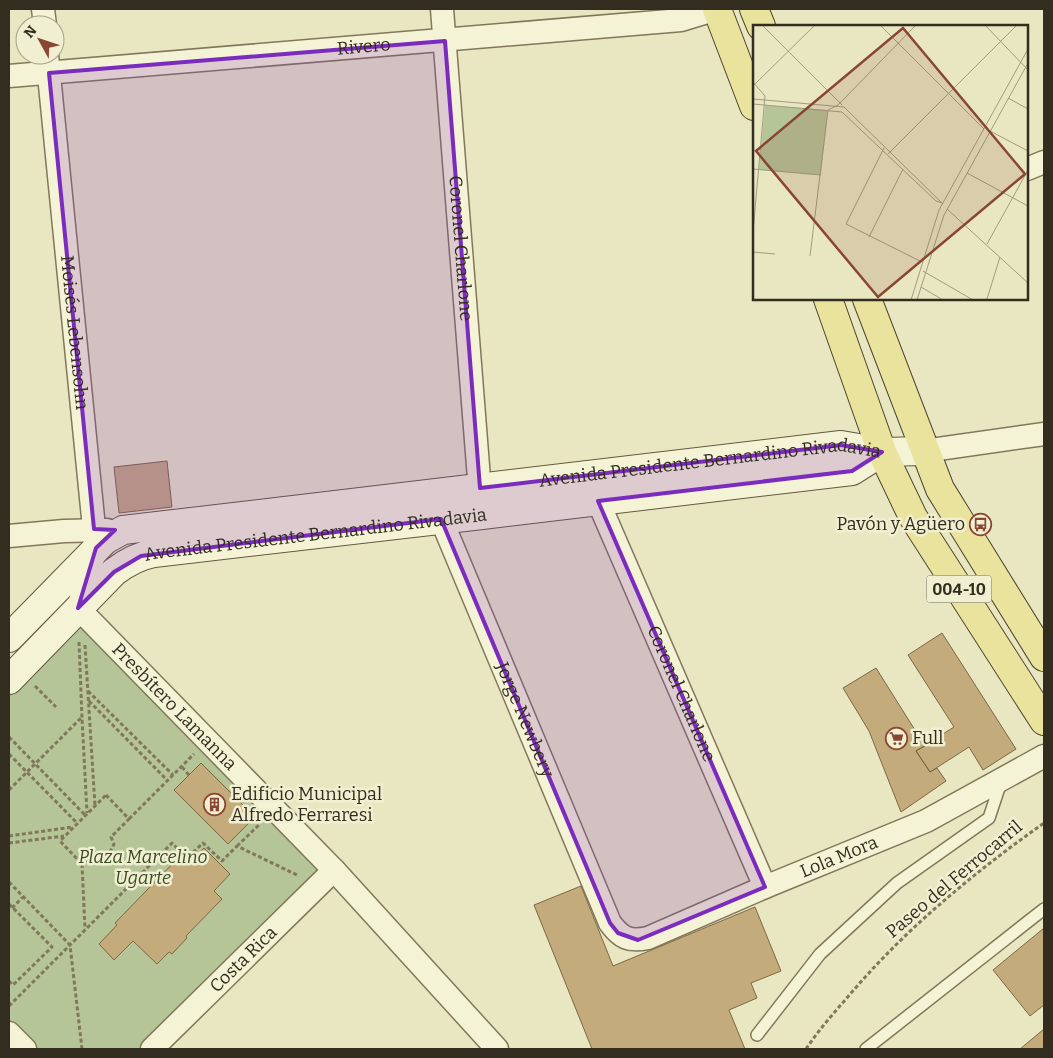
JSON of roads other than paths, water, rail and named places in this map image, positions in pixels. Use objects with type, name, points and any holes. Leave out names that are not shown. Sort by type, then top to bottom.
[{"type":"main road","points":[[717,9],[753,103]]},
{"type":"main road","points":[[754,9],[761,25]]},
{"type":"main road","name":"004-10","points":[[828,300],[882,452],[913,517],[1044,721]]},
{"type":"main road","name":"004-10","points":[[867,300],[940,489],[1044,657]]},
{"type":"main road","name":"Avenida Presidente Bernardino Rivadavia","points":[[14,674],[81,610],[114,572],[128,561],[141,556],[439,507],[480,488],[841,445],[882,452]]},
{"type":"main road","points":[[882,452],[924,451]]},
{"type":"main road","name":"Avenida Presidente Bernardino Rivadavia","points":[[9,638],[95,539],[105,540],[124,530],[439,507],[482,516],[852,471],[882,452]]},
{"type":"street","name":"Coronel Charlone","points":[[442,9],[482,516]]},
{"type":"street","name":"Rivero","points":[[65,63],[445,40],[681,20],[717,9]]},
{"type":"street","name":"Rivero","points":[[9,76],[45,65]]},
{"type":"street","name":"Moisés Lebensohn","points":[[48,65],[95,539],[81,610]]},
{"type":"street","points":[[1028,169],[1044,162]]},
{"type":"street","points":[[924,451],[1044,434]]},
{"type":"street","name":"Coronel Charlone","points":[[598,501],[765,887]]},
{"type":"street","name":"Jorge Newbery","points":[[439,507],[610,923],[618,933],[627,938]]},
{"type":"street","points":[[9,536],[95,539]]},
{"type":"street","name":"Presbítero Lamanna","points":[[81,610],[334,870],[498,1049]]},
{"type":"street","name":"Lola Mora","points":[[627,938],[638,940],[648,938],[765,887],[926,821],[1044,756]]},
{"type":"street","name":"Costa Rica","points":[[152,1049],[334,870]]},
{"type":"street","points":[[9,1033],[26,1049]]},
{"type":"lane","points":[[758,1035],[827,947],[897,883],[989,818],[1002,780]]},
{"type":"lane","points":[[866,1049],[1044,909]]},
{"type":"place","name":"Pavón y Agüero","points":[[981,524]]},
{"type":"place","name":"Full","points":[[896,738]]},
{"type":"place","name":"Edificio Municipal Alfredo Ferraresi","points":[[215,804]]},
{"type":"park label","name":"Plaza Marcelino Ugarte","points":[[143,868]]}]
